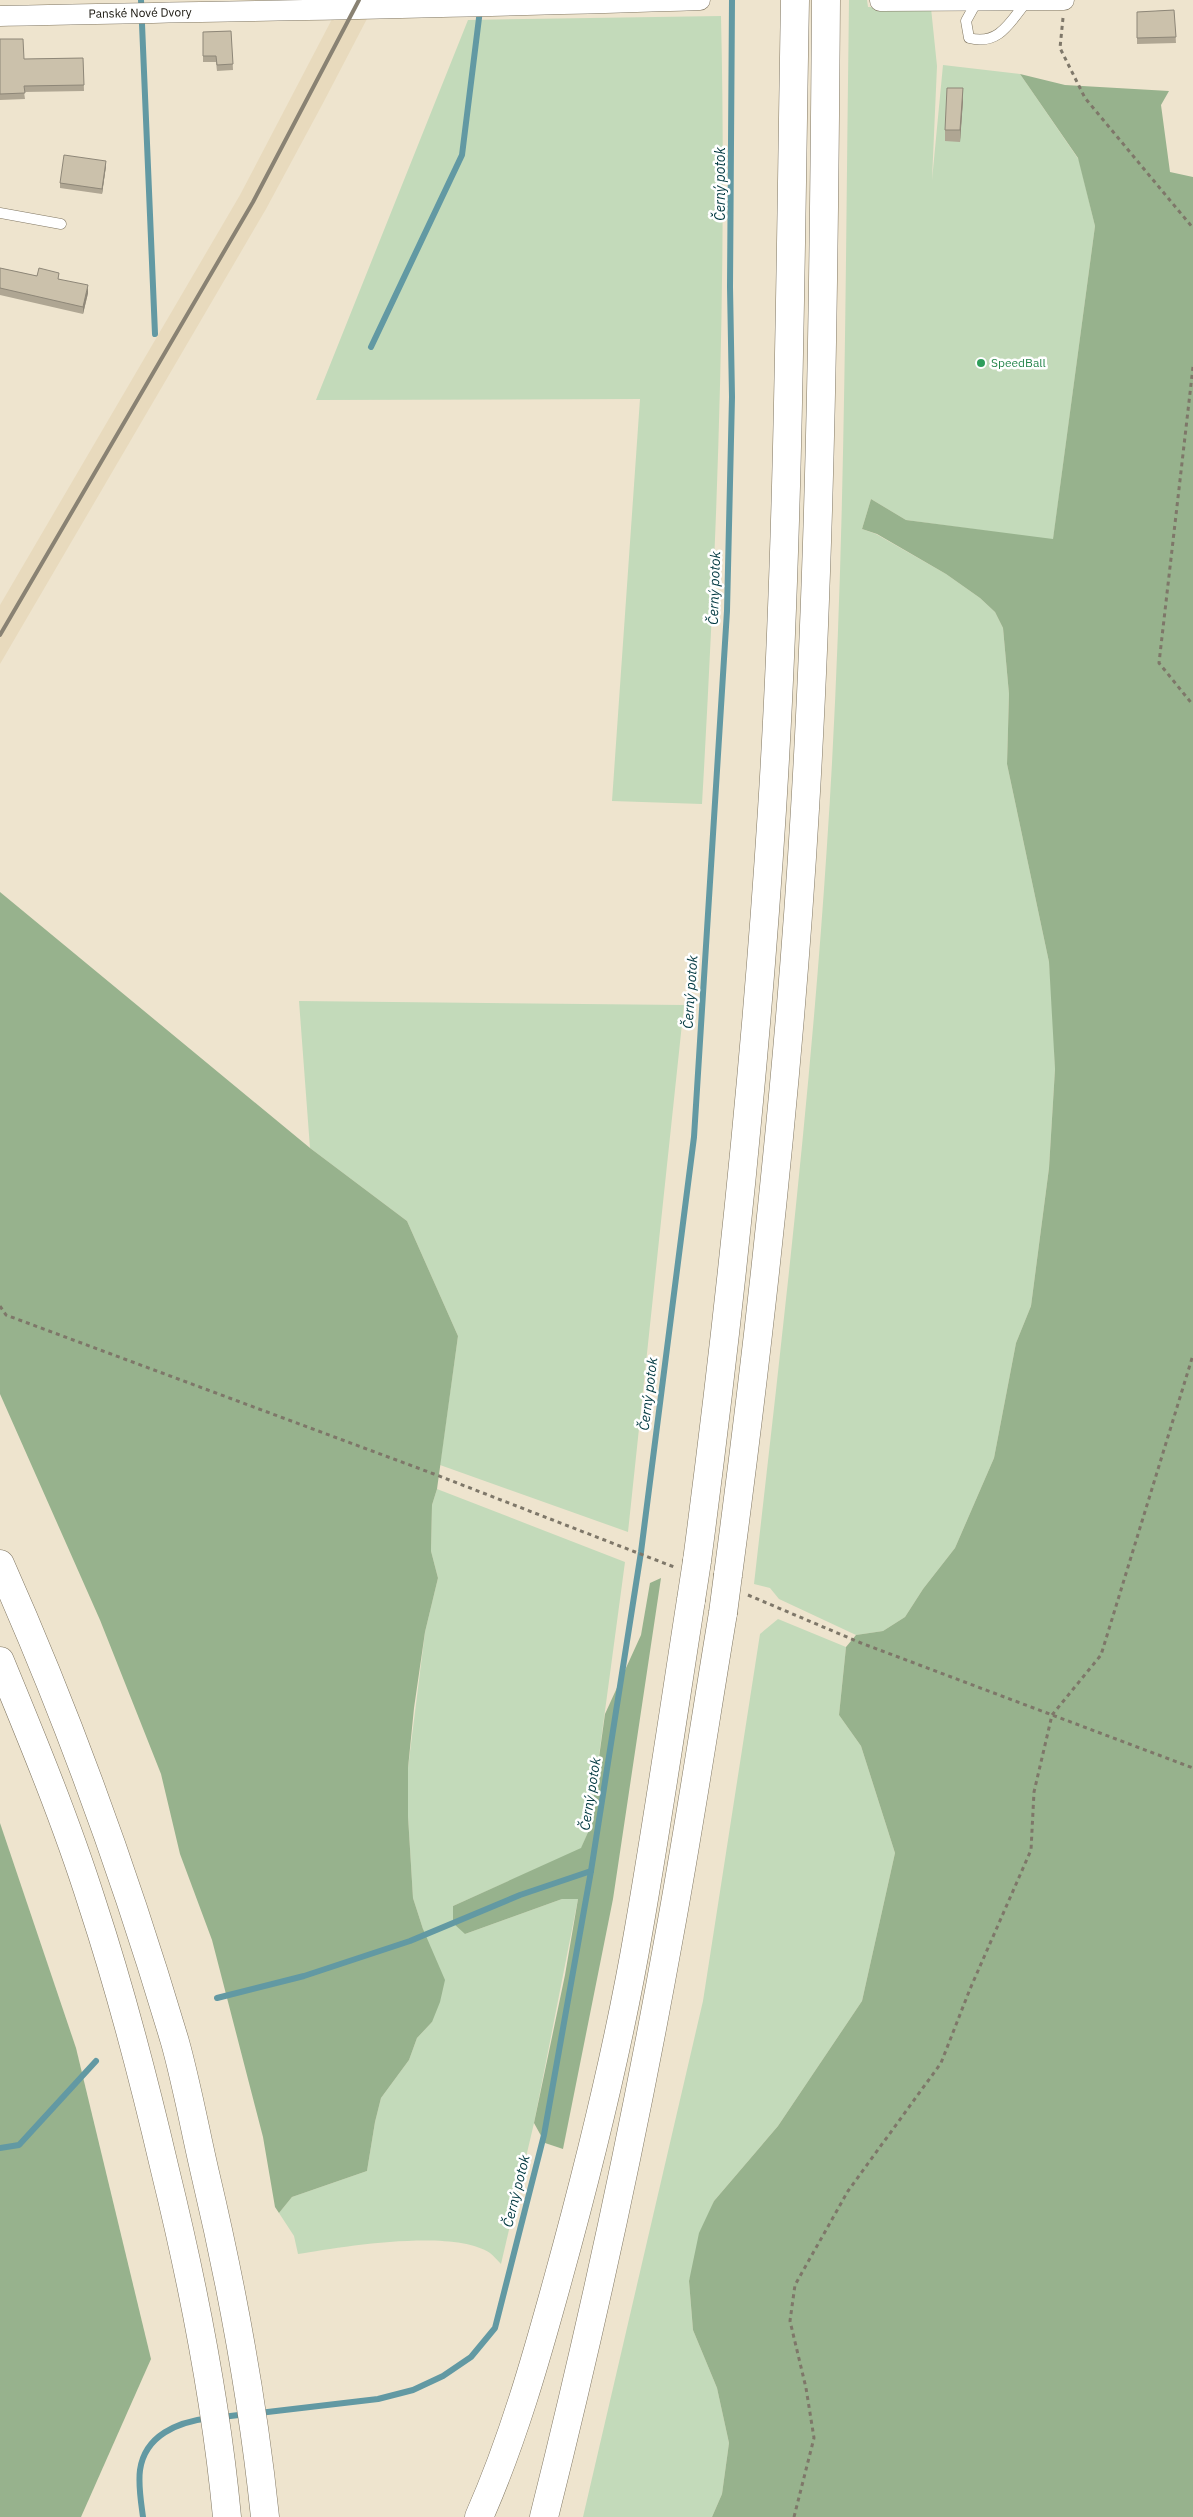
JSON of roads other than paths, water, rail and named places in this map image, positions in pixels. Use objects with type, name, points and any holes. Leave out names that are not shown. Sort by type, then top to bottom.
[{"type":"highway","points":[[479,2517],[509,2440],[531,2373],[582,2194],[604,2099],[639,1930],[691,1600],[686,1564],[719,1396],[741,1200],[772,808],[788,405],[795,0]]},
{"type":"highway","points":[[544,2517],[601,2275],[637,2106],[670,1936],[723,1613],[752,1400],[773,1204],[791,1006],[805,810],[815,608],[822,387],[826,0]]},
{"type":"highway","points":[[0,1564],[73,1741],[127,1892],[175,2044],[220,2235],[248,2377],[258,2445],[265,2517]]},
{"type":"highway","points":[[0,1661],[38,1753],[92,1902],[138,2058],[182,2238],[210,2384],[221,2454],[227,2517]]},
{"type":"street","name":"Panské Nové Dvory","points":[[0,16],[355,8],[434,9],[700,0]]},
{"type":"street","points":[[880,1],[1027,1],[1064,5]]},
{"type":"lane","points":[[977,1],[966,22],[969,38],[982,42],[996,37],[1027,1]]},
{"type":"lane","points":[[0,213],[62,224]]},
{"type":"waterway","points":[[141,0],[155,334]]},
{"type":"waterway","name":"Černý potok","points":[[259,2413],[378,2399],[413,2390],[443,2376],[471,2357],[495,2328],[544,2135],[591,1871],[641,1552],[694,1137],[727,611],[732,397],[730,287],[732,0]]},
{"type":"waterway","points":[[371,347],[462,155],[480,10]]},
{"type":"waterway","points":[[217,1998],[304,1976],[410,1941],[520,1895],[591,1871]]},
{"type":"waterway","points":[[0,2148],[19,2145],[96,2061]]},
{"type":"waterway","name":"Černý potok","points":[[222,2417],[247,2414]]},
{"type":"waterway","name":"Černý potok","points":[[143,2517],[139,2476],[143,2458],[149,2448],[165,2432],[186,2423],[209,2418]]},
{"type":"railway","points":[[0,635],[253,202],[359,0]]},
{"type":"place","name":"SpeedBall","points":[[981,363]]}]
